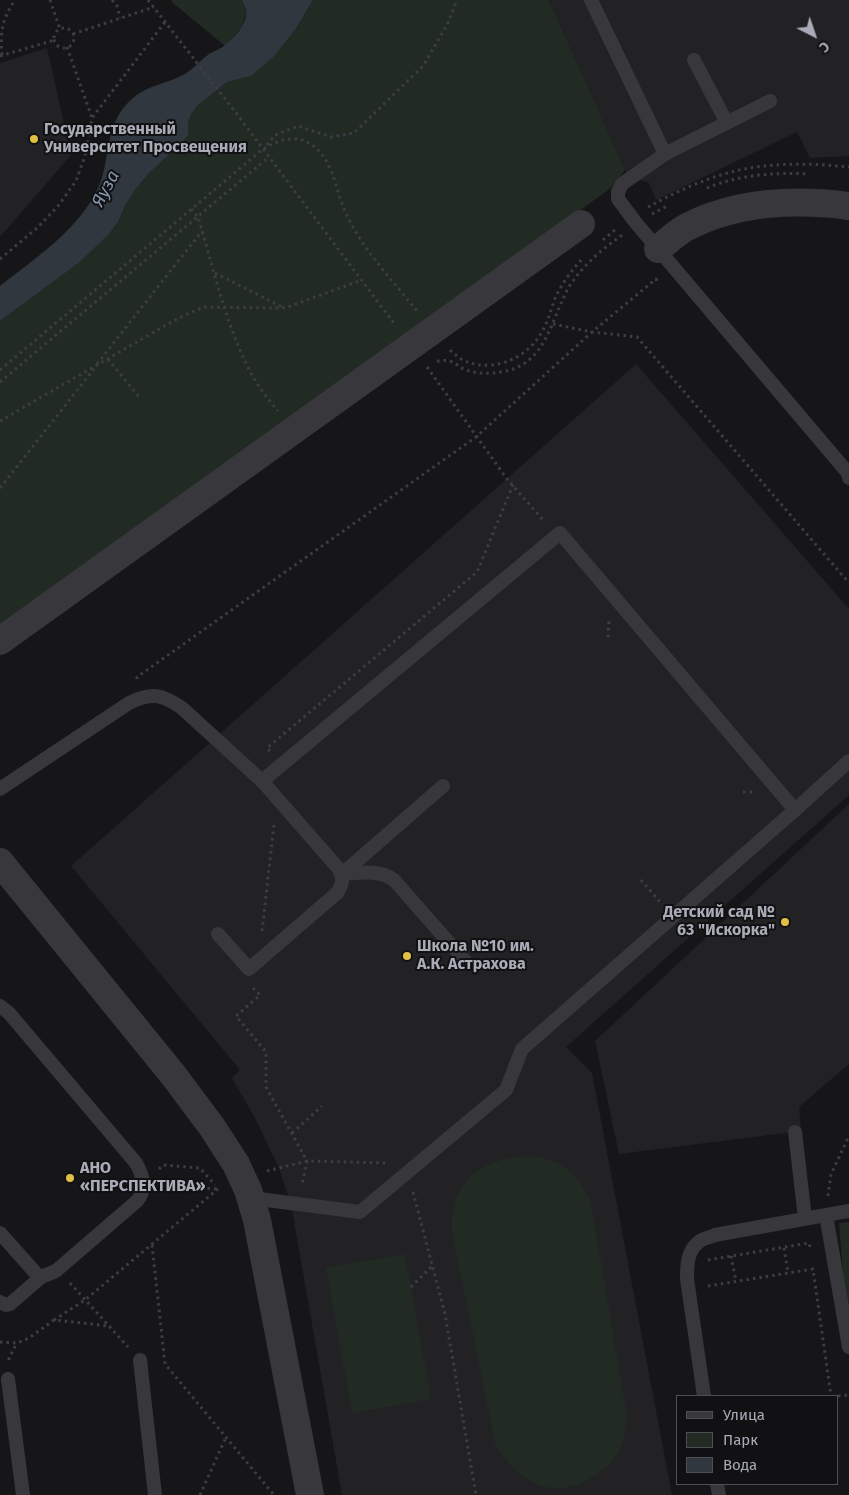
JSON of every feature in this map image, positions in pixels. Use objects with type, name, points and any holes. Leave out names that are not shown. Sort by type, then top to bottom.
[{"type":"street","points":[[658,249],[688,226],[720,213],[753,205],[786,202],[848,201]]},
{"type":"street","points":[[0,641],[293,430],[422,345],[581,224]]},
{"type":"street","points":[[0,862],[174,1076],[236,1164],[251,1198],[257,1220],[310,1495]]},
{"type":"lane","points":[[591,0],[665,154]]},
{"type":"lane","points":[[694,60],[727,123]]},
{"type":"lane","points":[[770,101],[665,154],[622,184],[618,192],[618,199],[631,217],[848,472],[849,478]]},
{"type":"lane","points":[[262,781],[560,533],[795,810]]},
{"type":"lane","points":[[0,789],[129,703],[141,697],[151,695],[172,701],[262,781],[342,874],[342,887],[337,893],[249,969],[218,934]]},
{"type":"lane","points":[[251,1198],[360,1212],[506,1090],[522,1049],[795,810],[849,760]]},
{"type":"lane","points":[[342,874],[443,786]]},
{"type":"lane","points":[[342,874],[379,872],[387,875],[394,880],[466,962]]},
{"type":"lane","points":[[0,1006],[9,1014],[136,1163],[141,1171],[143,1185],[141,1196],[137,1201],[57,1270],[44,1275],[10,1304],[6,1305],[0,1302]]},
{"type":"lane","points":[[795,1132],[805,1218]]},
{"type":"lane","points":[[704,1395],[687,1279],[689,1254],[700,1241],[715,1235],[849,1211]]},
{"type":"lane","points":[[826,1215],[849,1347]]},
{"type":"lane","points":[[0,1233],[40,1278]]},
{"type":"lane","points":[[140,1360],[155,1495]]},
{"type":"lane","points":[[8,1379],[23,1495]]},
{"type":"path","points":[[15,0],[4,16],[0,38],[1,56],[55,40]]},
{"type":"path","points":[[50,0],[60,29]]},
{"type":"path","points":[[112,0],[117,6],[120,18]]},
{"type":"path","points":[[148,0],[362,280],[422,345],[459,367],[479,373],[512,370],[522,365],[545,342],[563,300],[579,274],[588,263],[620,236],[616,230]]},
{"type":"path","points":[[0,370],[263,149],[275,135],[298,126],[331,137],[354,133],[423,66],[447,25],[457,0]]},
{"type":"path","points":[[73,34],[154,7]]},
{"type":"path","points":[[92,118],[165,22]]},
{"type":"path","points":[[60,29],[69,29],[73,34],[74,40],[72,44],[67,47],[58,46],[55,34],[60,29]]},
{"type":"path","points":[[0,259],[37,228],[58,206],[76,181],[85,156],[92,118],[67,47]]},
{"type":"path","points":[[263,149],[287,138],[309,142],[317,148],[333,173],[345,211],[476,437],[556,536]]},
{"type":"path","points":[[0,382],[269,157]]},
{"type":"path","points":[[602,241],[631,217],[711,178],[763,166],[799,164],[849,167]]},
{"type":"path","points":[[191,209],[198,217],[224,306],[241,354],[254,378],[293,430]]},
{"type":"path","points":[[0,488],[202,231]]},
{"type":"path","points":[[422,345],[456,356],[470,364],[493,365],[517,358],[536,341],[562,286],[577,263],[588,253]]},
{"type":"path","points":[[215,273],[283,307]]},
{"type":"path","points":[[141,697],[137,677],[476,437],[592,332],[656,279],[663,287]]},
{"type":"path","points":[[0,421],[196,310],[205,307],[224,306],[283,307],[300,303],[362,280]]},
{"type":"path","points":[[553,324],[592,332],[637,337],[849,583]]},
{"type":"path","points":[[108,359],[140,398]]},
{"type":"path","points":[[274,770],[274,757],[267,748],[477,572],[513,485]]},
{"type":"path","points":[[259,961],[277,797]]},
{"type":"path","points":[[641,880],[674,916]]},
{"type":"path","points":[[257,992],[260,995],[236,1016],[266,1052],[266,1087],[308,1161],[302,1188]]},
{"type":"path","points":[[292,1133],[322,1106]]},
{"type":"path","points":[[826,1215],[831,1174],[849,1136]]},
{"type":"path","points":[[143,1185],[164,1164],[200,1168],[218,1189]]},
{"type":"path","points":[[385,1168],[393,1164]]},
{"type":"path","points":[[408,1172],[445,1314],[476,1495]]},
{"type":"path","points":[[143,1185],[218,1189]]},
{"type":"path","points":[[0,1342],[17,1343],[23,1341],[85,1300],[218,1189]]},
{"type":"path","points":[[701,1261],[809,1243],[811,1252]]},
{"type":"path","points":[[152,1245],[166,1364],[274,1495]]},
{"type":"path","points":[[784,1248],[788,1273]]},
{"type":"path","points":[[731,1256],[736,1281]]},
{"type":"path","points":[[812,1260],[831,1395]]},
{"type":"path","points":[[411,1287],[432,1266]]},
{"type":"path","points":[[707,1286],[813,1269]]},
{"type":"path","points":[[57,1270],[140,1360]]},
{"type":"path","points":[[54,1320],[109,1326]]},
{"type":"path","points":[[200,1495],[226,1437]]},
{"type":"shaded area","points":[[549,0],[849,0],[849,156],[810,158],[797,132],[656,200],[649,183],[627,175]]},
{"type":"shaded area","name":"Государственный Университет Просвещения","points":[[47,48],[71,155],[0,237],[0,63]]},
{"type":"shaded area","name":"Школа №10 им. А.К. Астрахова","points":[[636,364],[849,609],[849,795],[566,1047],[592,1073],[672,1495],[342,1495],[291,1204],[279,1168],[255,1118],[232,1078],[240,1070],[71,866]]},
{"type":"shaded area","name":"Детский сад № 63 \"Искорка\"","points":[[849,804],[849,1064],[799,1107],[801,1131],[619,1154],[595,1041]]},
{"type":"green space","points":[[171,0],[242,0],[246,13],[242,27],[225,46]]},
{"type":"green space","points":[[313,0],[549,0],[625,170],[611,188],[0,629],[0,321],[80,262],[108,235],[118,222],[135,190],[149,173],[181,144],[188,135],[188,124],[191,114],[197,106],[227,82],[251,76],[295,30]]},
{"type":"green space","points":[[526,1156],[538,1157],[558,1163],[566,1168],[580,1182],[591,1203],[627,1416],[622,1444],[614,1459],[593,1477],[568,1487],[550,1488],[533,1482],[511,1465],[495,1443],[452,1233],[452,1216],[455,1201],[461,1188],[470,1177],[494,1162]]},
{"type":"green space","points":[[849,1222],[849,1310],[844,1285],[839,1223]]},
{"type":"green space","points":[[405,1254],[431,1399],[352,1413],[326,1268]]},
{"type":"water","name":"Яуза","points":[[242,0],[313,0],[295,30],[273,57],[251,76],[227,82],[197,106],[191,114],[188,124],[188,135],[181,144],[149,173],[135,190],[118,222],[108,235],[80,262],[0,321],[0,286],[65,233],[95,194],[101,181],[112,131],[123,108],[140,93],[185,74],[209,54],[222,48],[229,42],[240,30],[245,20],[246,11]]},
{"type":"place","name":"Государственный Университет Просвещения","points":[[34,139]]},
{"type":"place","name":"Детский сад № 63 \"Искорка\"","points":[[785,922]]},
{"type":"place","name":"Школа №10 им. А.К. Астрахова","points":[[407,956]]},
{"type":"place","name":"АНО «ПЕРСПЕКТИВА»","points":[[70,1178]]}]
